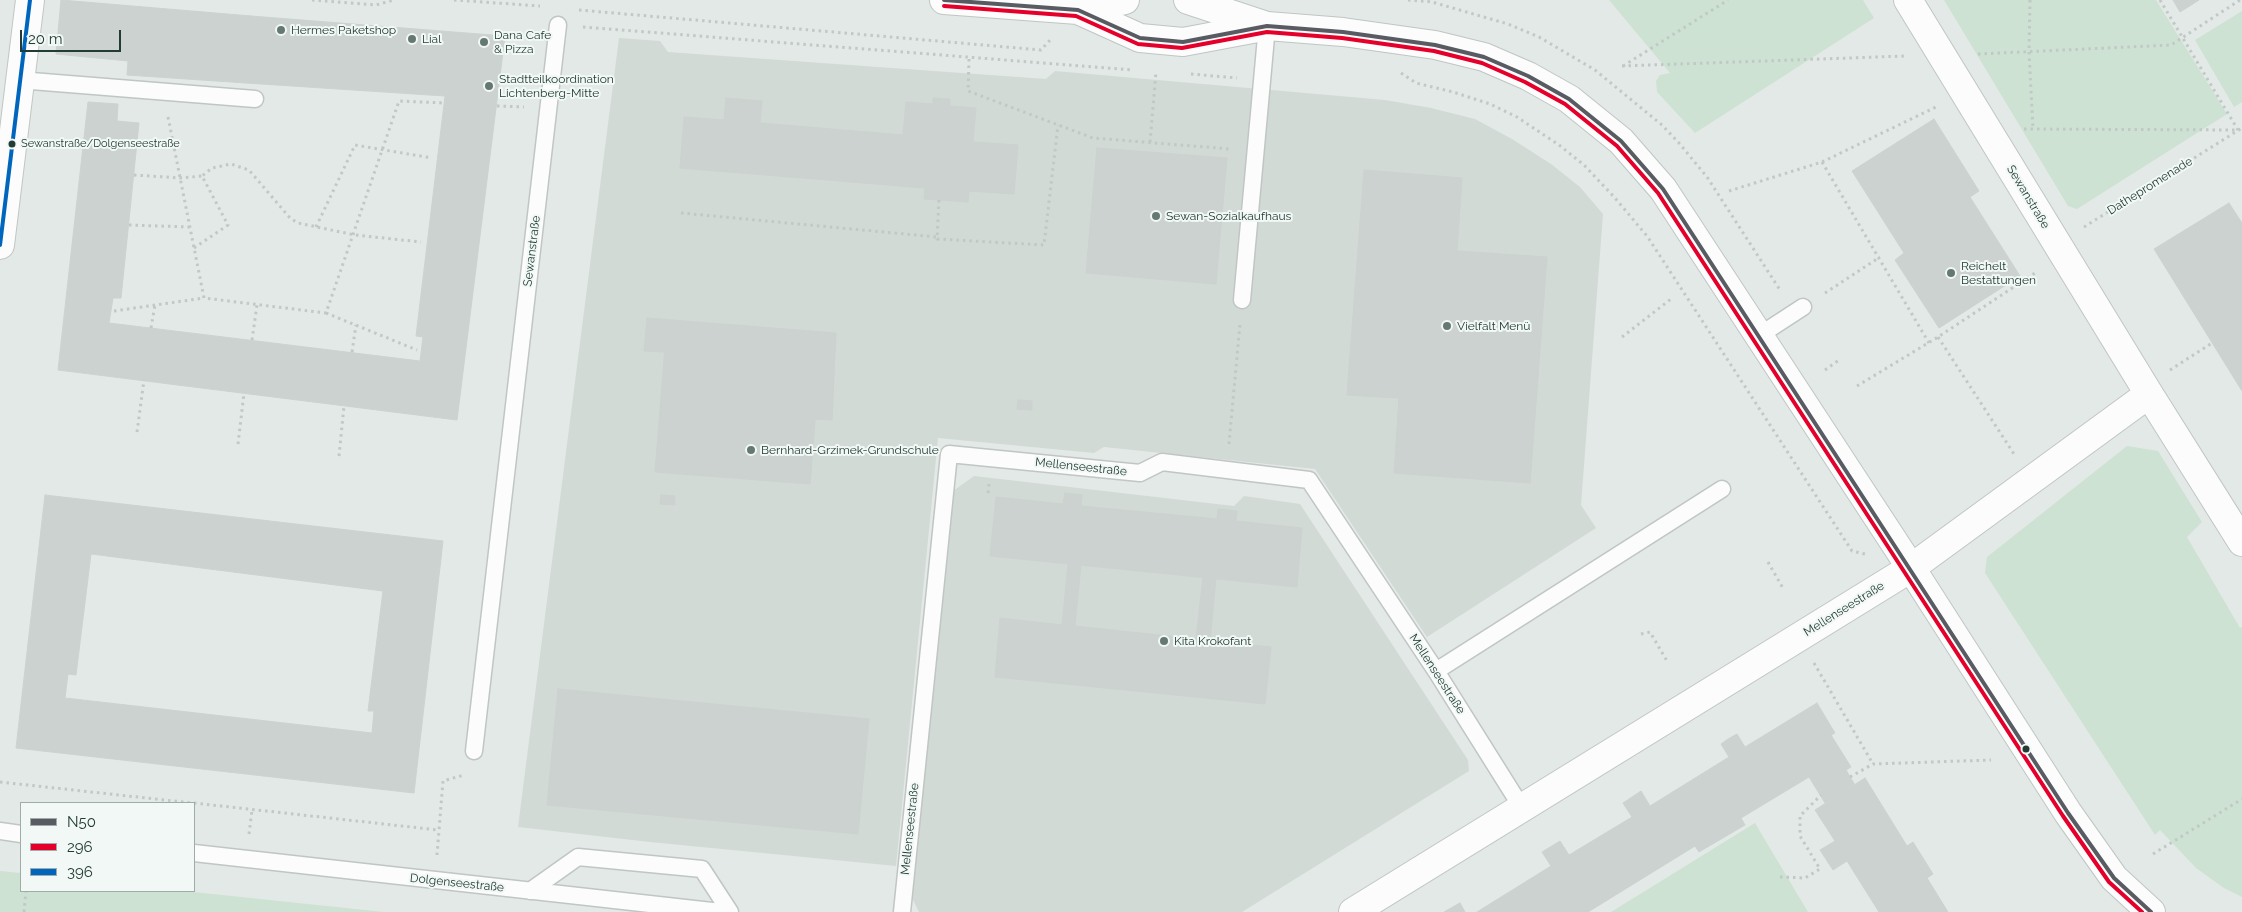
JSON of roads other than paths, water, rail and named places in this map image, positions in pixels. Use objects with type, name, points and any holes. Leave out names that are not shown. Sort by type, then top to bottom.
[{"type":"street","points":[[0,245],[19,80],[12,43],[30,0]]},
{"type":"street","points":[[944,0],[1078,10],[1125,0]]},
{"type":"street","points":[[1188,0],[1267,26],[1343,32],[1435,45],[1484,58],[1528,76],[1569,99],[1620,141],[1663,189],[1760,335],[2068,812],[2114,878],[2150,912]]},
{"type":"street","name":"Sewanstraße","points":[[1908,0],[2060,250],[2242,542]]},
{"type":"street","points":[[1078,10],[1140,38],[1183,42],[1267,26]]},
{"type":"street","points":[[1911,568],[2032,482],[2149,394]]},
{"type":"street","name":"Mellenseestraße","points":[[1353,912],[1911,568]]},
{"type":"lane","name":"Sewanstraße","points":[[474,750],[504,476],[550,109],[558,25]]},
{"type":"lane","points":[[1242,300],[1267,26]]},
{"type":"lane","points":[[19,80],[255,99]]},
{"type":"lane","points":[[1760,335],[1803,307]]},
{"type":"lane","name":"Mellenseestraße","points":[[902,912],[949,454],[1140,473],[1162,462],[1309,480],[1436,670],[1522,808]]},
{"type":"lane","points":[[1436,670],[1722,489]]},
{"type":"lane","points":[[0,831],[20,834]]},
{"type":"lane","name":"Dolgenseestraße","points":[[195,853],[721,912]]},
{"type":"lane","points":[[530,891],[578,857],[702,869],[730,912]]},
{"type":"place","name":"Hermes Paketshop","points":[[281,30]]},
{"type":"place","name":"Lial","points":[[412,39]]},
{"type":"place","name":"Dana Cafe & Pizza","points":[[484,42]]},
{"type":"place","name":"Stadtteilkoordination Lichtenberg-Mitte","points":[[489,86]]},
{"type":"place","name":"Sewanstraße/Dolgenseestraße","points":[[12,144]]},
{"type":"place","name":"Sewan-Sozialkaufhaus","points":[[1156,216]]},
{"type":"place","name":"Reichelt Bestattungen","points":[[1951,273]]},
{"type":"place","name":"Vielfalt Menü","points":[[1447,326]]},
{"type":"place","name":"Bernhard-Grzimek-Grundschule","points":[[751,450]]},
{"type":"place","name":"Kita Krokofant","points":[[1164,641]]}]
